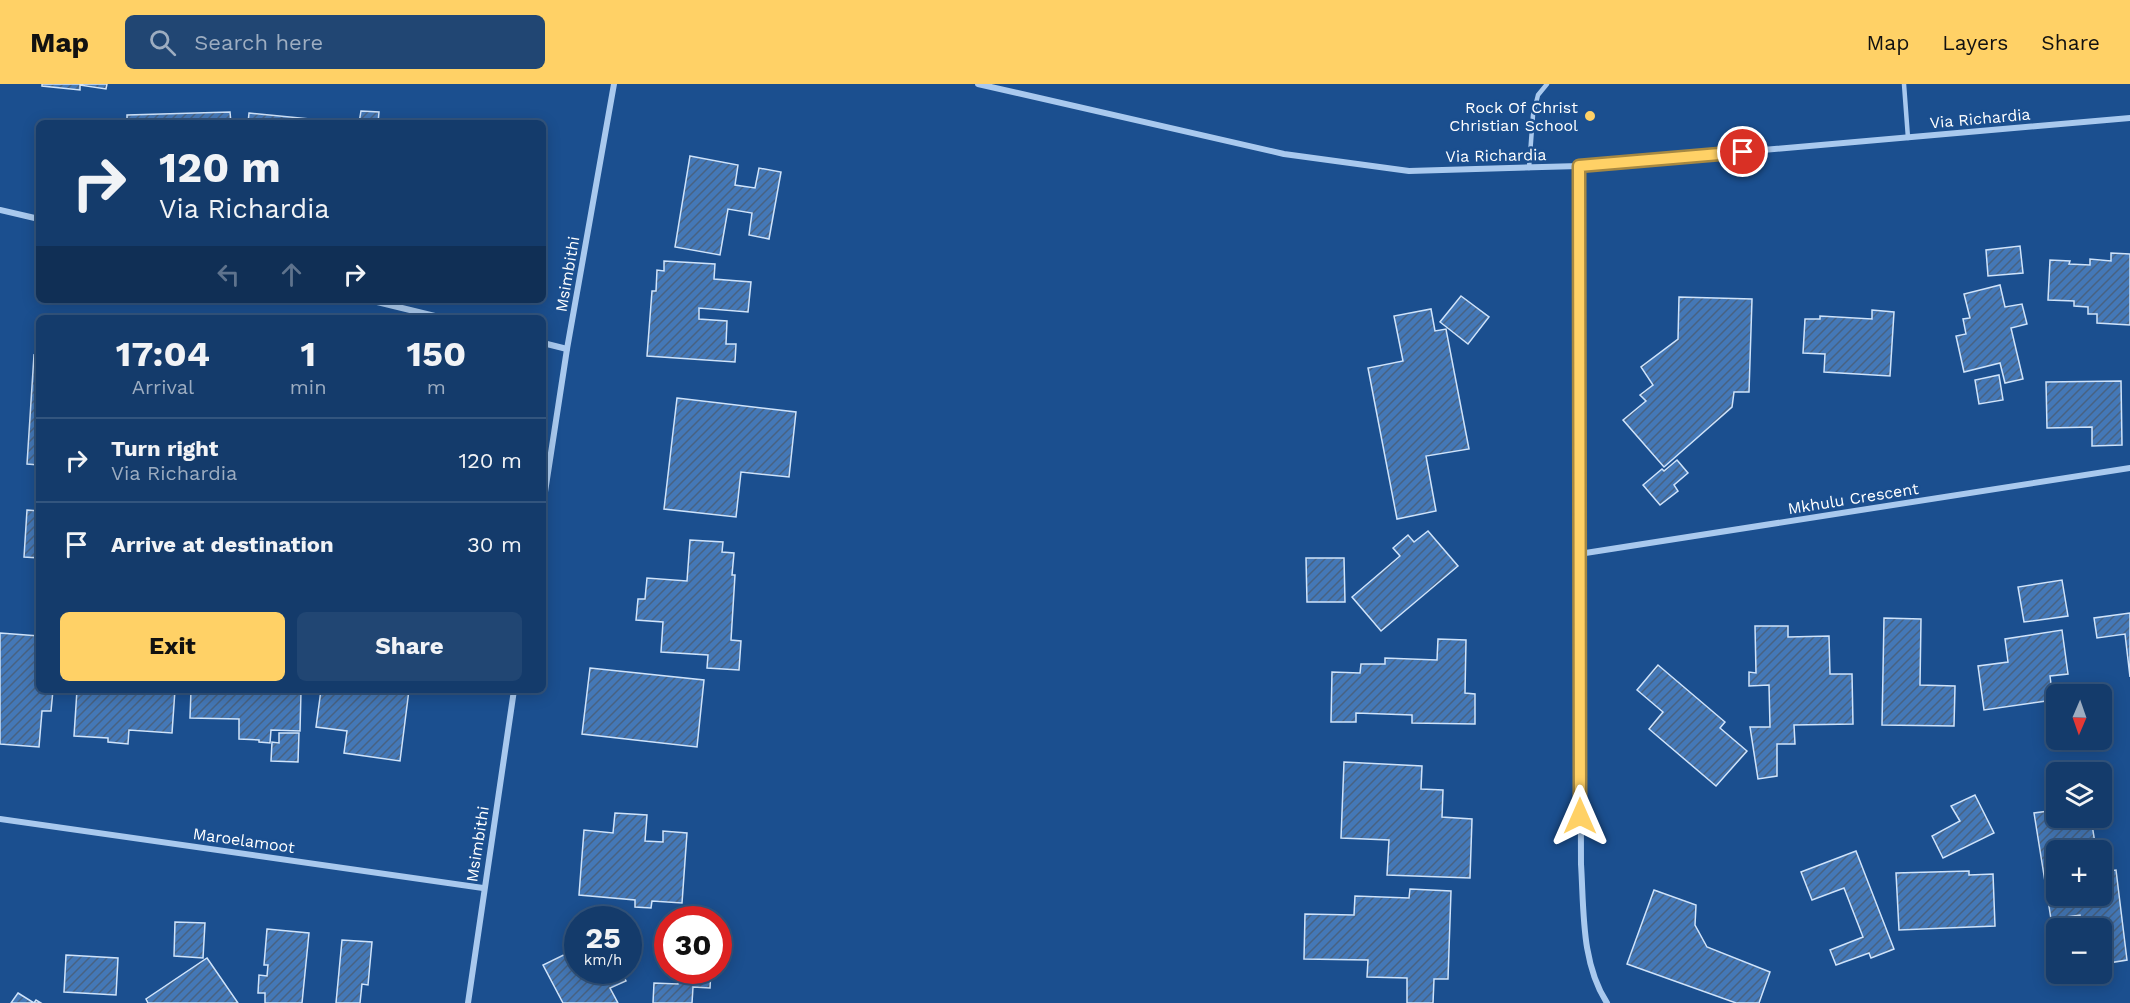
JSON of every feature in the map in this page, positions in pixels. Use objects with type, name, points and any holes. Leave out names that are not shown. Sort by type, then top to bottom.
[{"type":"street","name":"Msimbithi","points":[[546,485],[567,348],[614,84]]},
{"type":"street","name":"Via Richardia","points":[[978,84],[1284,154],[1409,171],[1579,166],[2130,118]]},
{"type":"street","points":[[1579,166],[1581,864],[1586,941],[1598,989],[1607,1003]]},
{"type":"street","points":[[0,210],[36,218]]},
{"type":"street","points":[[381,303],[431,315]]},
{"type":"street","points":[[546,344],[567,348]]},
{"type":"street","name":"Mkhulu Crescent","points":[[1579,554],[2130,468]]},
{"type":"street","name":"Msimbithi","points":[[468,1003],[483,888],[514,693]]},
{"type":"street","name":"Maroelamoot","points":[[0,819],[483,888]]},
{"type":"lane","points":[[1529,168],[1533,115],[1538,95],[1547,84]]},
{"type":"lane","points":[[1904,84],[1908,138]]},
{"type":"building","points":[[42,84],[107,84],[106,89],[80,85],[80,90],[42,86]]},
{"type":"building","points":[[361,111],[379,112],[378,120],[360,120]]},
{"type":"building","points":[[230,112],[231,120],[127,120],[127,115]]},
{"type":"building","points":[[249,113],[320,120],[248,120]]},
{"type":"building","points":[[690,156],[738,165],[735,185],[755,188],[759,168],[781,172],[769,239],[749,235],[752,213],[728,209],[720,255],[675,247]]},
{"type":"building","points":[[2020,246],[2023,273],[1988,276],[1986,250]]},
{"type":"building","points":[[2111,253],[2130,254],[2130,325],[2097,323],[2097,314],[2088,314],[2088,307],[2074,306],[2074,301],[2048,300],[2050,260],[2090,265],[2090,259],[2111,261]]},
{"type":"building","points":[[664,261],[715,264],[714,279],[751,282],[748,312],[699,308],[699,319],[727,321],[726,344],[736,344],[735,362],[647,356],[652,291],[656,291],[657,270],[664,271]]},
{"type":"building","points":[[2000,285],[2005,307],[2022,304],[2027,324],[2011,328],[2023,379],[2005,383],[2000,363],[1964,372],[1956,336],[1966,334],[1963,319],[1970,318],[1964,294]]},
{"type":"building","points":[[1461,296],[1489,317],[1468,344],[1440,322]]},
{"type":"building","points":[[1679,297],[1752,299],[1749,392],[1734,392],[1732,407],[1664,467],[1623,420],[1646,401],[1640,395],[1653,385],[1641,367],[1678,339]]},
{"type":"building","points":[[1431,309],[1435,331],[1446,329],[1469,449],[1426,456],[1436,511],[1397,519],[1368,368],[1403,361],[1394,316]]},
{"type":"building","points":[[1872,310],[1894,312],[1890,376],[1824,372],[1825,354],[1803,353],[1805,319],[1820,319],[1820,316],[1872,319]]},
{"type":"building","points":[[34,355],[36,355],[36,465],[27,464]]},
{"type":"building","points":[[1999,375],[2003,400],[1979,404],[1975,380]]},
{"type":"building","points":[[2121,381],[2122,445],[2092,446],[2092,427],[2047,428],[2046,382]]},
{"type":"building","points":[[677,398],[796,412],[789,477],[741,472],[736,517],[664,509]]},
{"type":"building","points":[[1677,460],[1688,473],[1674,485],[1678,491],[1660,505],[1643,485]]},
{"type":"building","points":[[27,510],[36,511],[36,558],[24,557]]},
{"type":"building","points":[[1428,531],[1458,566],[1381,631],[1352,597],[1400,556],[1393,548],[1408,535],[1414,542]]},
{"type":"building","points":[[690,540],[723,542],[722,552],[734,553],[731,640],[741,641],[739,670],[707,668],[708,655],[661,652],[663,622],[636,620],[638,599],[645,599],[647,578],[687,581]]},
{"type":"building","points":[[1306,558],[1344,558],[1345,602],[1307,602]]},
{"type":"building","points":[[2062,580],[2068,616],[2024,622],[2018,587]]},
{"type":"building","points":[[2130,613],[2130,677],[2125,634],[2097,638],[2094,618]]},
{"type":"building","points":[[1884,618],[1921,619],[1920,685],[1955,686],[1954,726],[1882,725]]},
{"type":"building","points":[[1755,626],[1788,626],[1788,637],[1829,636],[1830,674],[1852,674],[1853,724],[1794,725],[1795,744],[1777,744],[1777,776],[1758,779],[1750,727],[1770,727],[1769,685],[1749,686],[1749,672],[1756,673]]},
{"type":"building","points":[[2062,630],[2068,674],[2050,676],[2051,684],[2046,684],[2046,701],[1984,710],[1978,666],[2008,662],[2005,639]]},
{"type":"building","points":[[0,633],[36,636],[36,693],[53,693],[51,711],[42,711],[39,747],[0,744]]},
{"type":"building","points":[[1438,639],[1466,640],[1465,693],[1475,694],[1475,724],[1412,723],[1412,715],[1356,713],[1356,722],[1331,722],[1332,672],[1360,673],[1361,664],[1385,664],[1385,658],[1437,660]]},
{"type":"building","points":[[1658,665],[1725,722],[1720,728],[1747,751],[1716,786],[1649,729],[1663,712],[1637,690]]},
{"type":"building","points":[[590,668],[704,680],[697,747],[582,734]]},
{"type":"building","points":[[77,693],[175,693],[172,733],[129,730],[128,744],[108,742],[108,738],[74,736]]},
{"type":"building","points":[[191,693],[301,693],[300,731],[271,730],[270,743],[239,739],[239,719],[190,718]]},
{"type":"building","points":[[321,693],[409,693],[400,761],[344,753],[347,731],[316,727]]},
{"type":"building","points":[[279,733],[299,733],[298,762],[271,761],[272,742],[279,743]]},
{"type":"building","points":[[1344,762],[1422,766],[1421,789],[1443,790],[1442,817],[1472,819],[1470,878],[1387,875],[1389,840],[1341,838]]},
{"type":"building","points":[[1975,795],[1994,833],[1943,858],[1932,836],[1960,821],[1951,806]]},
{"type":"building","points":[[2046,811],[2046,828],[2093,828],[2094,840],[2046,840],[2046,888],[2034,813]]},
{"type":"building","points":[[615,813],[647,815],[645,841],[663,842],[663,831],[687,833],[682,903],[652,901],[651,908],[642,907],[635,906],[635,900],[579,895],[584,830],[613,833]]},
{"type":"building","points":[[1856,851],[1894,949],[1871,958],[1869,953],[1836,965],[1830,950],[1863,937],[1844,888],[1812,900],[1801,872]]},
{"type":"building","points":[[2116,870],[2127,960],[2112,962],[2112,918],[2080,918],[2080,915],[2051,918],[2049,906],[2112,906],[2112,871]]},
{"type":"building","points":[[1969,871],[1969,875],[1993,874],[1995,926],[1899,930],[1896,873]]},
{"type":"building","points":[[1410,889],[1451,891],[1448,979],[1434,979],[1433,1003],[1407,1003],[1407,978],[1367,977],[1368,960],[1304,959],[1305,914],[1354,915],[1355,896],[1409,898]]},
{"type":"building","points":[[1654,890],[1696,905],[1695,925],[1707,947],[1770,972],[1759,1003],[1736,1003],[1627,964]]},
{"type":"building","points":[[175,922],[205,923],[203,958],[174,956]]},
{"type":"building","points":[[267,929],[309,933],[302,1003],[265,1003],[265,993],[258,993],[259,975],[267,976],[268,965],[264,965]]},
{"type":"building","points":[[342,940],[372,942],[368,985],[362,984],[360,1003],[336,1003]]},
{"type":"building","points":[[66,955],[118,958],[116,995],[64,992]]},
{"type":"building","points":[[564,955],[564,984],[619,984],[610,988],[618,1003],[563,1003],[543,965]]},
{"type":"building","points":[[207,958],[238,1003],[148,1003],[146,999]]},
{"type":"building","points":[[654,983],[710,984],[710,988],[693,987],[692,1003],[653,1003]]},
{"type":"building","points":[[18,993],[34,1003],[11,1003]]},
{"type":"place","name":"Rock Of Christ Christian School","points":[[1590,116]]},
{"type":"route","points":[[1580,816],[1579,166],[1743,152]]}]
